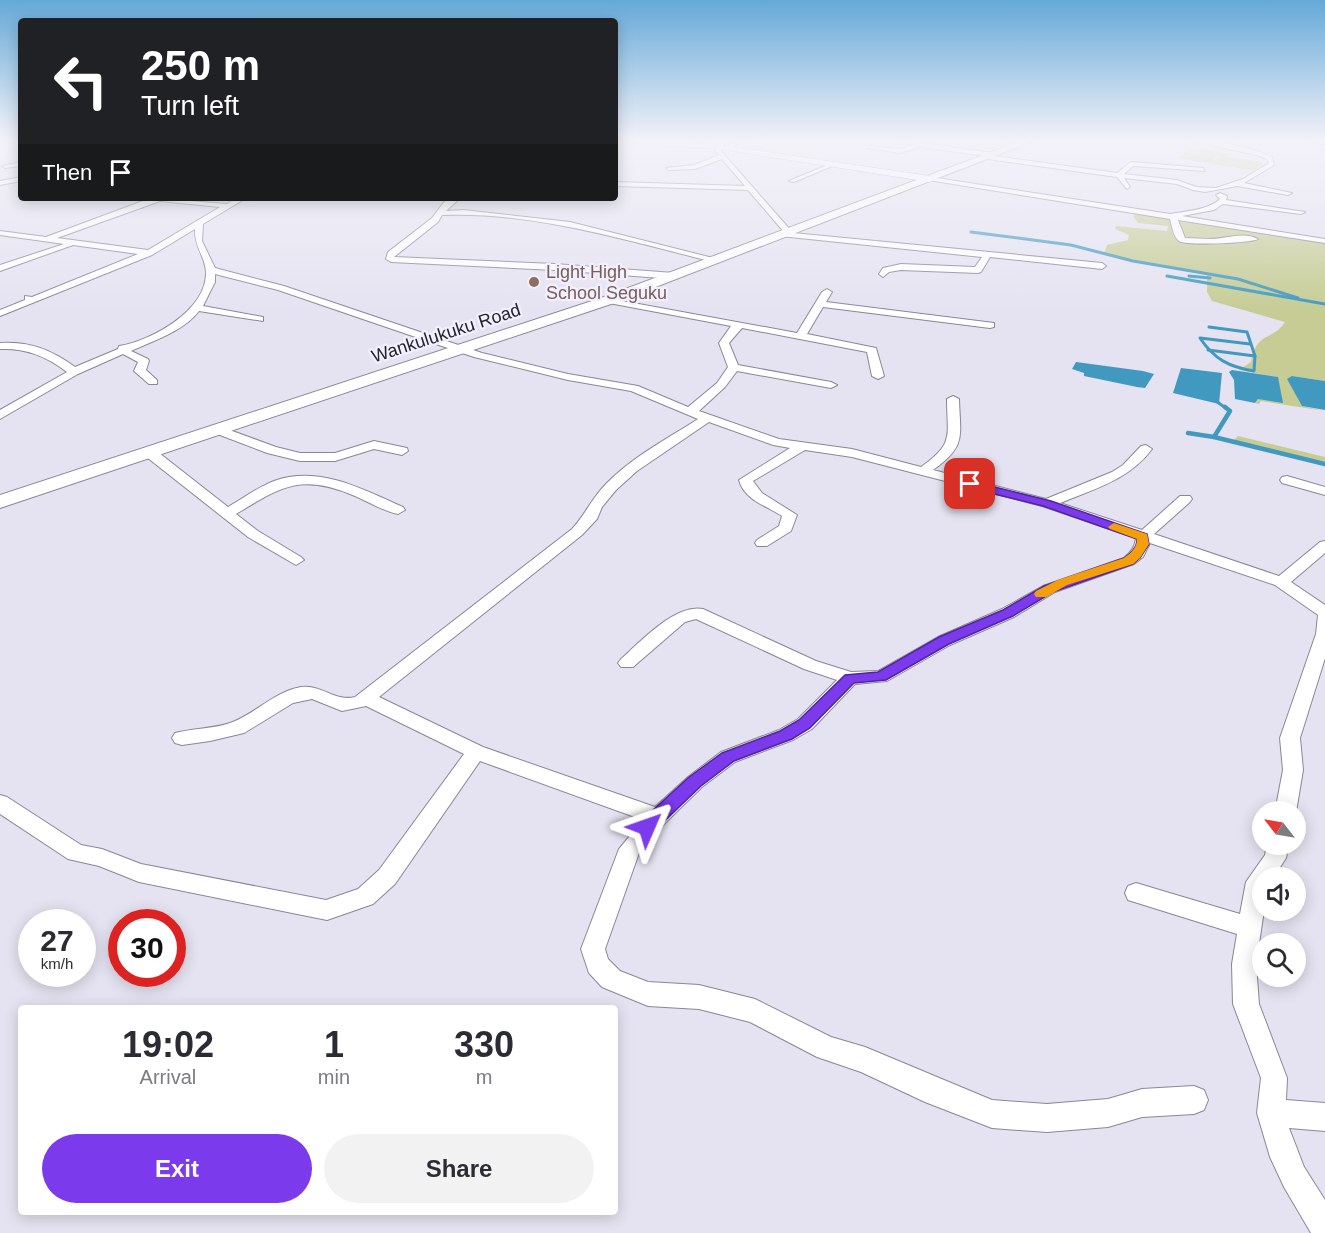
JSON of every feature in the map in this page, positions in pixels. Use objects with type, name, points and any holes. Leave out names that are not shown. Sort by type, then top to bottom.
[{"type":"main road","name":"Wankulukuku Road","points":[[0,502],[609,300],[883,197]]},
{"type":"street","points":[[758,197],[786,233],[987,256],[1102,266]]},
{"type":"street","points":[[1052,197],[1325,241]]},
{"type":"street","points":[[1222,197],[1222,202]]},
{"type":"street","points":[[46,240],[148,201]]},
{"type":"street","points":[[183,201],[227,206]]},
{"type":"street","points":[[0,313],[149,253],[236,201]]},
{"type":"street","points":[[452,201],[442,213],[389,257],[391,259],[555,267],[674,276]]},
{"type":"street","points":[[1173,216],[1211,208],[1222,202],[1301,212]]},
{"type":"street","points":[[442,213],[459,211],[562,222],[717,260]]},
{"type":"street","points":[[1173,216],[1179,236],[1183,240],[1212,242],[1235,238],[1267,239],[1298,236]]},
{"type":"street","points":[[0,415],[74,372],[177,325],[198,308],[210,282],[211,270],[198,241],[200,224]]},
{"type":"street","points":[[0,233],[149,253]]},
{"type":"street","points":[[0,268],[73,244]]},
{"type":"street","points":[[883,274],[886,270],[902,267],[978,270],[987,256]]},
{"type":"street","points":[[211,270],[281,288],[460,349],[545,372],[634,388],[777,442],[852,453],[1047,503],[1281,582],[1325,612]]},
{"type":"street","points":[[800,337],[827,292]]},
{"type":"street","points":[[609,300],[872,350],[878,376]]},
{"type":"street","points":[[820,304],[990,325]]},
{"type":"street","points":[[198,308],[260,319]]},
{"type":"street","points":[[734,367],[724,343],[737,329],[736,324]]},
{"type":"street","points":[[0,346],[28,345],[56,358],[74,372]]},
{"type":"street","points":[[123,348],[128,354],[144,361],[140,371],[153,382]]},
{"type":"street","points":[[691,411],[721,385],[734,367]]},
{"type":"street","points":[[734,367],[831,385]]},
{"type":"street","points":[[923,471],[938,461],[950,447],[956,434],[952,421],[953,399]]},
{"type":"street","points":[[182,738],[237,728],[297,694],[312,693],[339,705],[348,706],[366,698],[577,532],[592,516],[595,506],[611,487],[632,468],[709,417]]},
{"type":"street","points":[[216,429],[258,446],[296,456],[330,458],[351,454],[372,445],[402,451]]},
{"type":"street","points":[[762,543],[786,528],[790,515],[751,492],[746,486],[746,480],[804,445]]},
{"type":"street","points":[[1047,503],[1117,475],[1128,468],[1146,449]]},
{"type":"street","points":[[149,452],[226,514],[296,561]]},
{"type":"street","points":[[226,514],[281,484],[300,479],[327,481],[398,510]]},
{"type":"street","points":[[1287,480],[1325,491]]},
{"type":"street","points":[[627,663],[679,618],[697,614],[810,665],[850,678],[881,677],[934,646],[1008,613],[1049,589],[1129,561],[1136,556],[1143,544],[1143,537],[1185,499]]},
{"type":"street","points":[[1281,582],[1325,545]]},
{"type":"street","points":[[1287,801],[1293,770],[1290,738],[1324,634],[1325,617]]},
{"type":"street","points":[[850,678],[805,724],[786,735],[728,757],[695,782],[658,817],[630,849],[593,949],[598,965],[610,979],[648,994],[699,997],[755,1011],[826,1048],[865,1060],[935,1092],[992,1114],[1047,1118],[1108,1113],[1142,1103],[1194,1100]]},
{"type":"street","points":[[366,698],[476,752],[658,817]]},
{"type":"street","points":[[0,803],[76,853],[102,858],[140,873],[327,910],[344,902],[365,897],[387,877],[476,752]]},
{"type":"street","points":[[1276,855],[1257,882],[1245,964],[1246,1004],[1274,1078],[1271,1113],[1280,1147],[1294,1177],[1325,1228]]},
{"type":"street","points":[[1137,893],[1249,927]]},
{"type":"street","points":[[1271,1113],[1325,1117]]},
{"type":"green space","points":[[1136,213],[1325,242],[1325,381],[1292,376],[1292,384],[1302,406],[1325,411],[1261,401],[1259,404],[1255,403],[1278,377],[1239,370],[1251,362],[1257,345],[1285,322],[1212,301],[1207,292],[1207,274],[1104,254],[1107,245],[1128,240],[1129,235],[1115,229],[1116,226],[1167,231],[1168,226],[1138,223],[1133,216]]},
{"type":"green space","points":[[1238,436],[1325,457],[1325,465],[1231,443]]},
{"type":"water","points":[[1076,362],[1154,374],[1145,388],[1137,387],[1084,376],[1084,373],[1072,369]]},
{"type":"water","points":[[1181,368],[1222,373],[1219,404],[1173,393]]},
{"type":"water","points":[[1232,370],[1278,377],[1283,403],[1258,399],[1255,403],[1235,399],[1234,380],[1229,372]]},
{"type":"water","points":[[1292,376],[1325,381],[1325,410],[1302,406],[1287,379]]},
{"type":"waterway","points":[[971,232],[1071,245],[1133,261],[1238,279],[1298,298]]},
{"type":"waterway","points":[[1167,276],[1325,304]]},
{"type":"waterway","points":[[1189,276],[1210,278]]},
{"type":"waterway","points":[[1209,327],[1247,332],[1255,356]]},
{"type":"waterway","points":[[1210,350],[1200,338],[1250,344]]},
{"type":"waterway","points":[[1210,350],[1255,356]]},
{"type":"waterway","points":[[1210,350],[1223,361],[1254,371],[1255,356]]},
{"type":"waterway","points":[[1216,401],[1227,409]]},
{"type":"waterway","points":[[1214,437],[1230,411],[1225,407]]},
{"type":"waterway","points":[[1188,433],[1214,437]]},
{"type":"waterway","points":[[1214,437],[1325,464]]},
{"type":"slow traffic","points":[[1041,594],[1062,583],[1129,561],[1136,556],[1143,544],[1143,537],[1114,527]]},
{"type":"place","name":"Light High School Seguku","points":[[534,282]]},
{"type":"route","points":[[647,827],[695,782],[728,757],[786,735],[805,724],[850,678],[881,677],[903,662],[1008,613],[1049,589],[1129,561],[1136,556],[1143,544],[1143,537],[1047,503],[970,484]]}]
